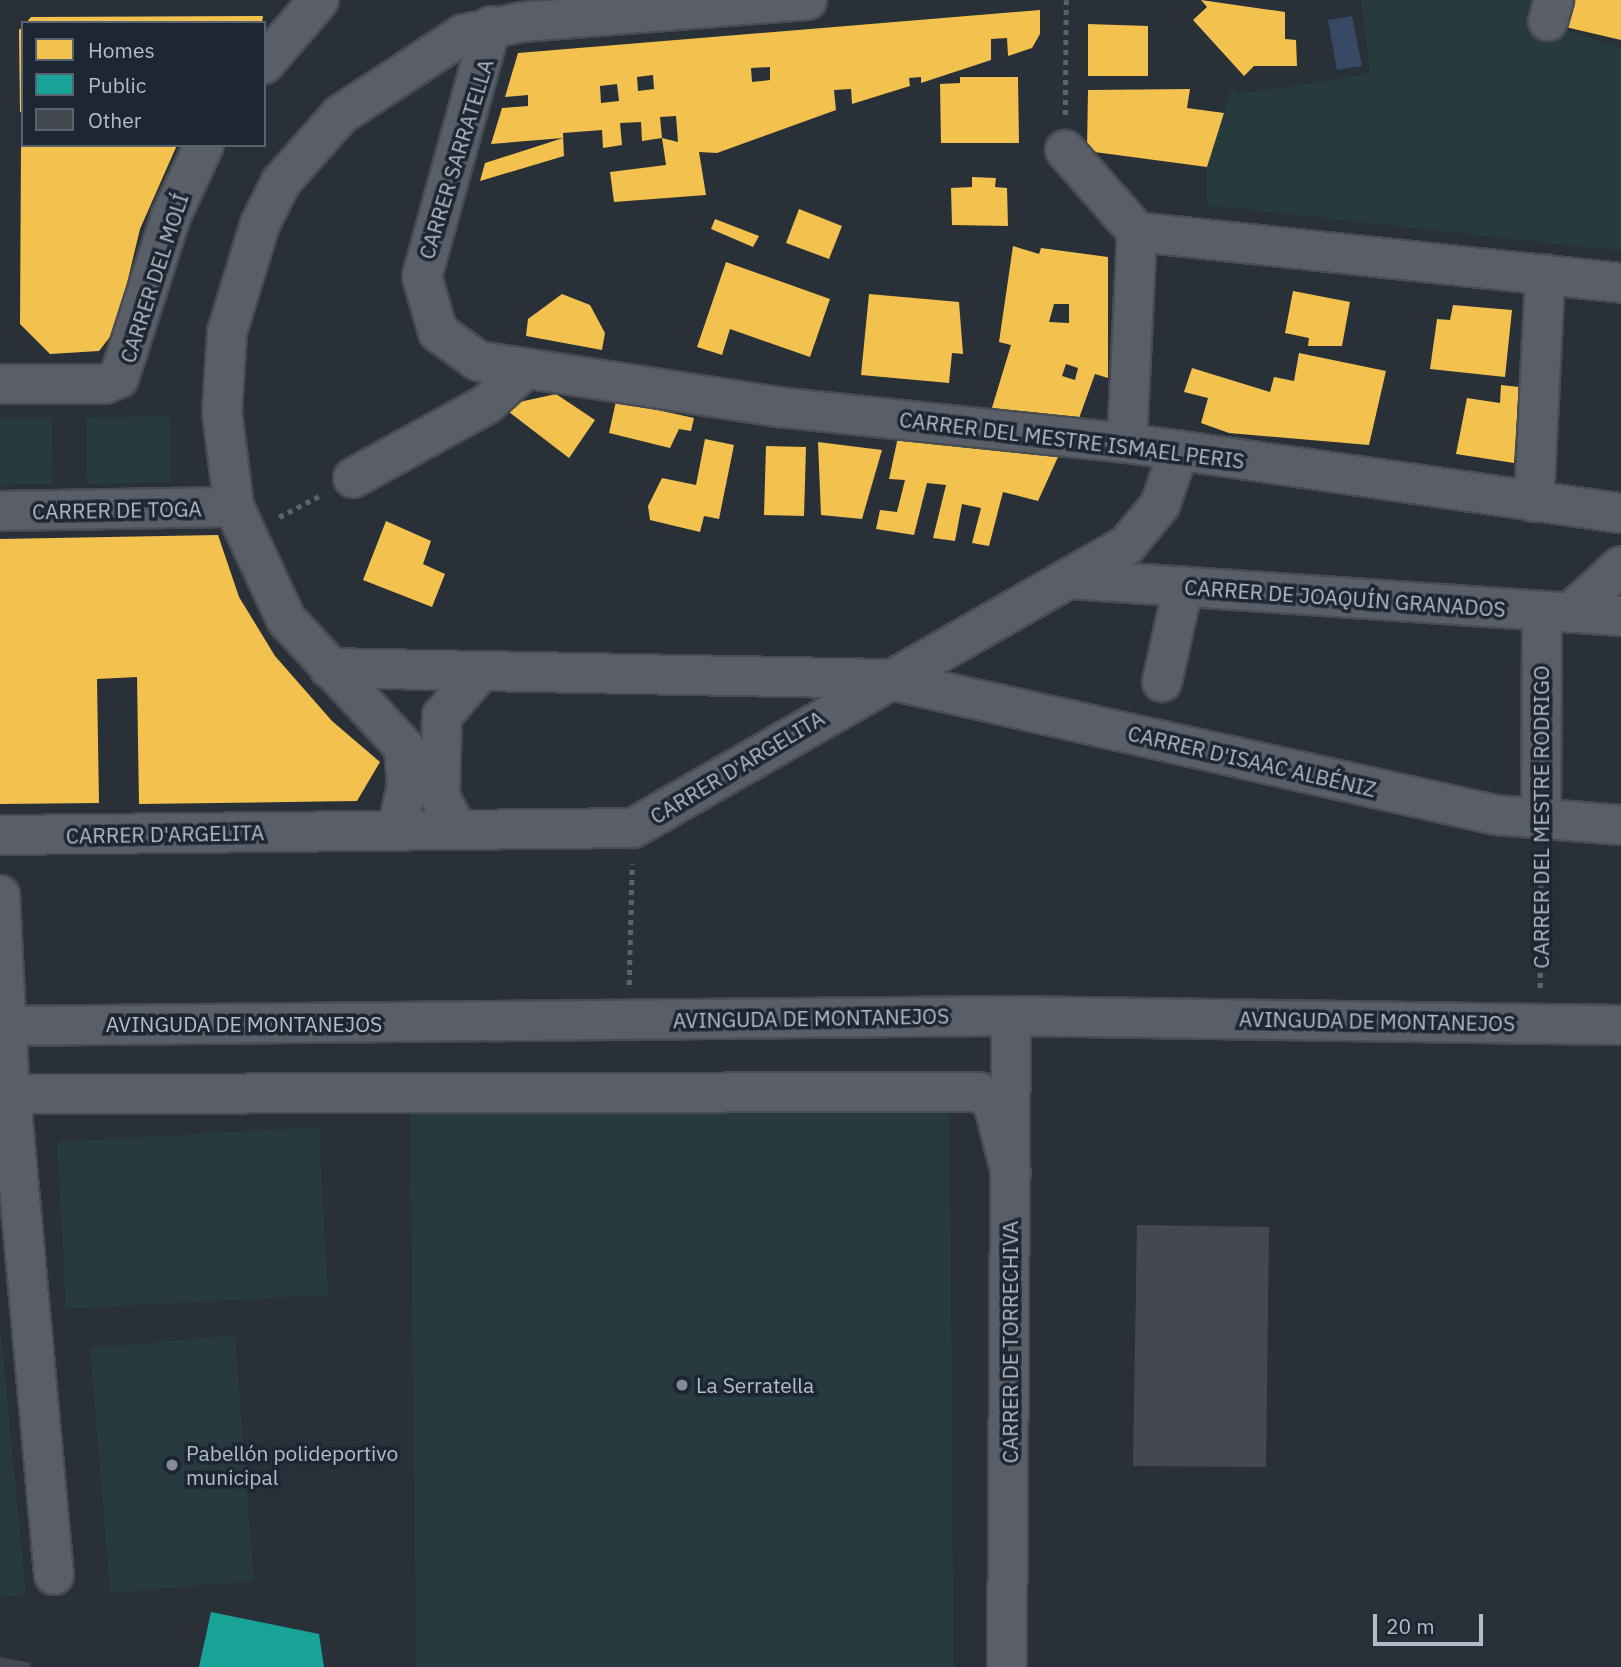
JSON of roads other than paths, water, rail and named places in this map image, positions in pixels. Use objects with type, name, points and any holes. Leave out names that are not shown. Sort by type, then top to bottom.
[{"type":"street","points":[[266,62],[319,0]]},
{"type":"street","points":[[397,831],[407,784],[404,747],[328,668],[286,619],[239,521],[222,412],[227,332],[242,267],[281,182],[340,115],[391,76],[441,46],[491,26],[807,0]]},
{"type":"street","name":"CARRER SARRATELLA","points":[[438,332],[422,290],[425,247],[491,26]]},
{"type":"street","name":"CARRER DEL MOLÍ","points":[[0,384],[105,384],[119,378],[128,364],[166,228],[203,147]]},
{"type":"street","points":[[1065,150],[1136,245],[1127,443]]},
{"type":"street","points":[[1136,245],[1205,238],[1621,283]]},
{"type":"street","points":[[1534,502],[1545,274]]},
{"type":"street","name":"CARRER DEL MESTRE ISMAEL PERIS","points":[[438,332],[478,361],[523,371],[778,407],[1127,443],[1621,513]]},
{"type":"street","points":[[352,478],[487,404],[523,371]]},
{"type":"street","name":"CARRER D'ARGELITA","points":[[0,835],[633,828],[885,679],[1070,579],[1146,527],[1179,450]]},
{"type":"street","name":"CARRER DE TOGA","points":[[0,511],[239,521]]},
{"type":"street","points":[[1556,612],[1621,566]]},
{"type":"street","name":"CARRER DE JOAQUÍN GRANADOS","points":[[1070,579],[1621,616]]},
{"type":"street","points":[[1162,681],[1183,587]]},
{"type":"street","name":"CARRER DEL MESTRE RODRIGO","points":[[1541,820],[1556,612]]},
{"type":"street","name":"CARRER D'ARGELITA","points":[[328,668],[885,679]]},
{"type":"street","points":[[404,747],[465,671]]},
{"type":"street","points":[[457,830],[439,797],[442,716],[465,671]]},
{"type":"street","name":"CARRER D'ISAAC ALBÉNIZ","points":[[885,679],[1541,820],[1621,825]]},
{"type":"street","points":[[0,895],[3,1026],[54,1575]]},
{"type":"street","name":"AVINGUDA DE MONTANEJOS","points":[[3,1026],[1011,1016],[1621,1025]]},
{"type":"street","name":"CARRER DE TORRECHIVA","points":[[1007,1667],[1011,1016]]},
{"type":"street","points":[[11,1094],[979,1092],[993,1103],[1011,1173]]},
{"type":"water","points":[[1352,16],[1362,66],[1337,70],[1328,20]]},
{"type":"place","name":"La Serratella","points":[[682,1385]]},
{"type":"place","name":"Pabellón polideportivo municipal","points":[[172,1465]]}]
